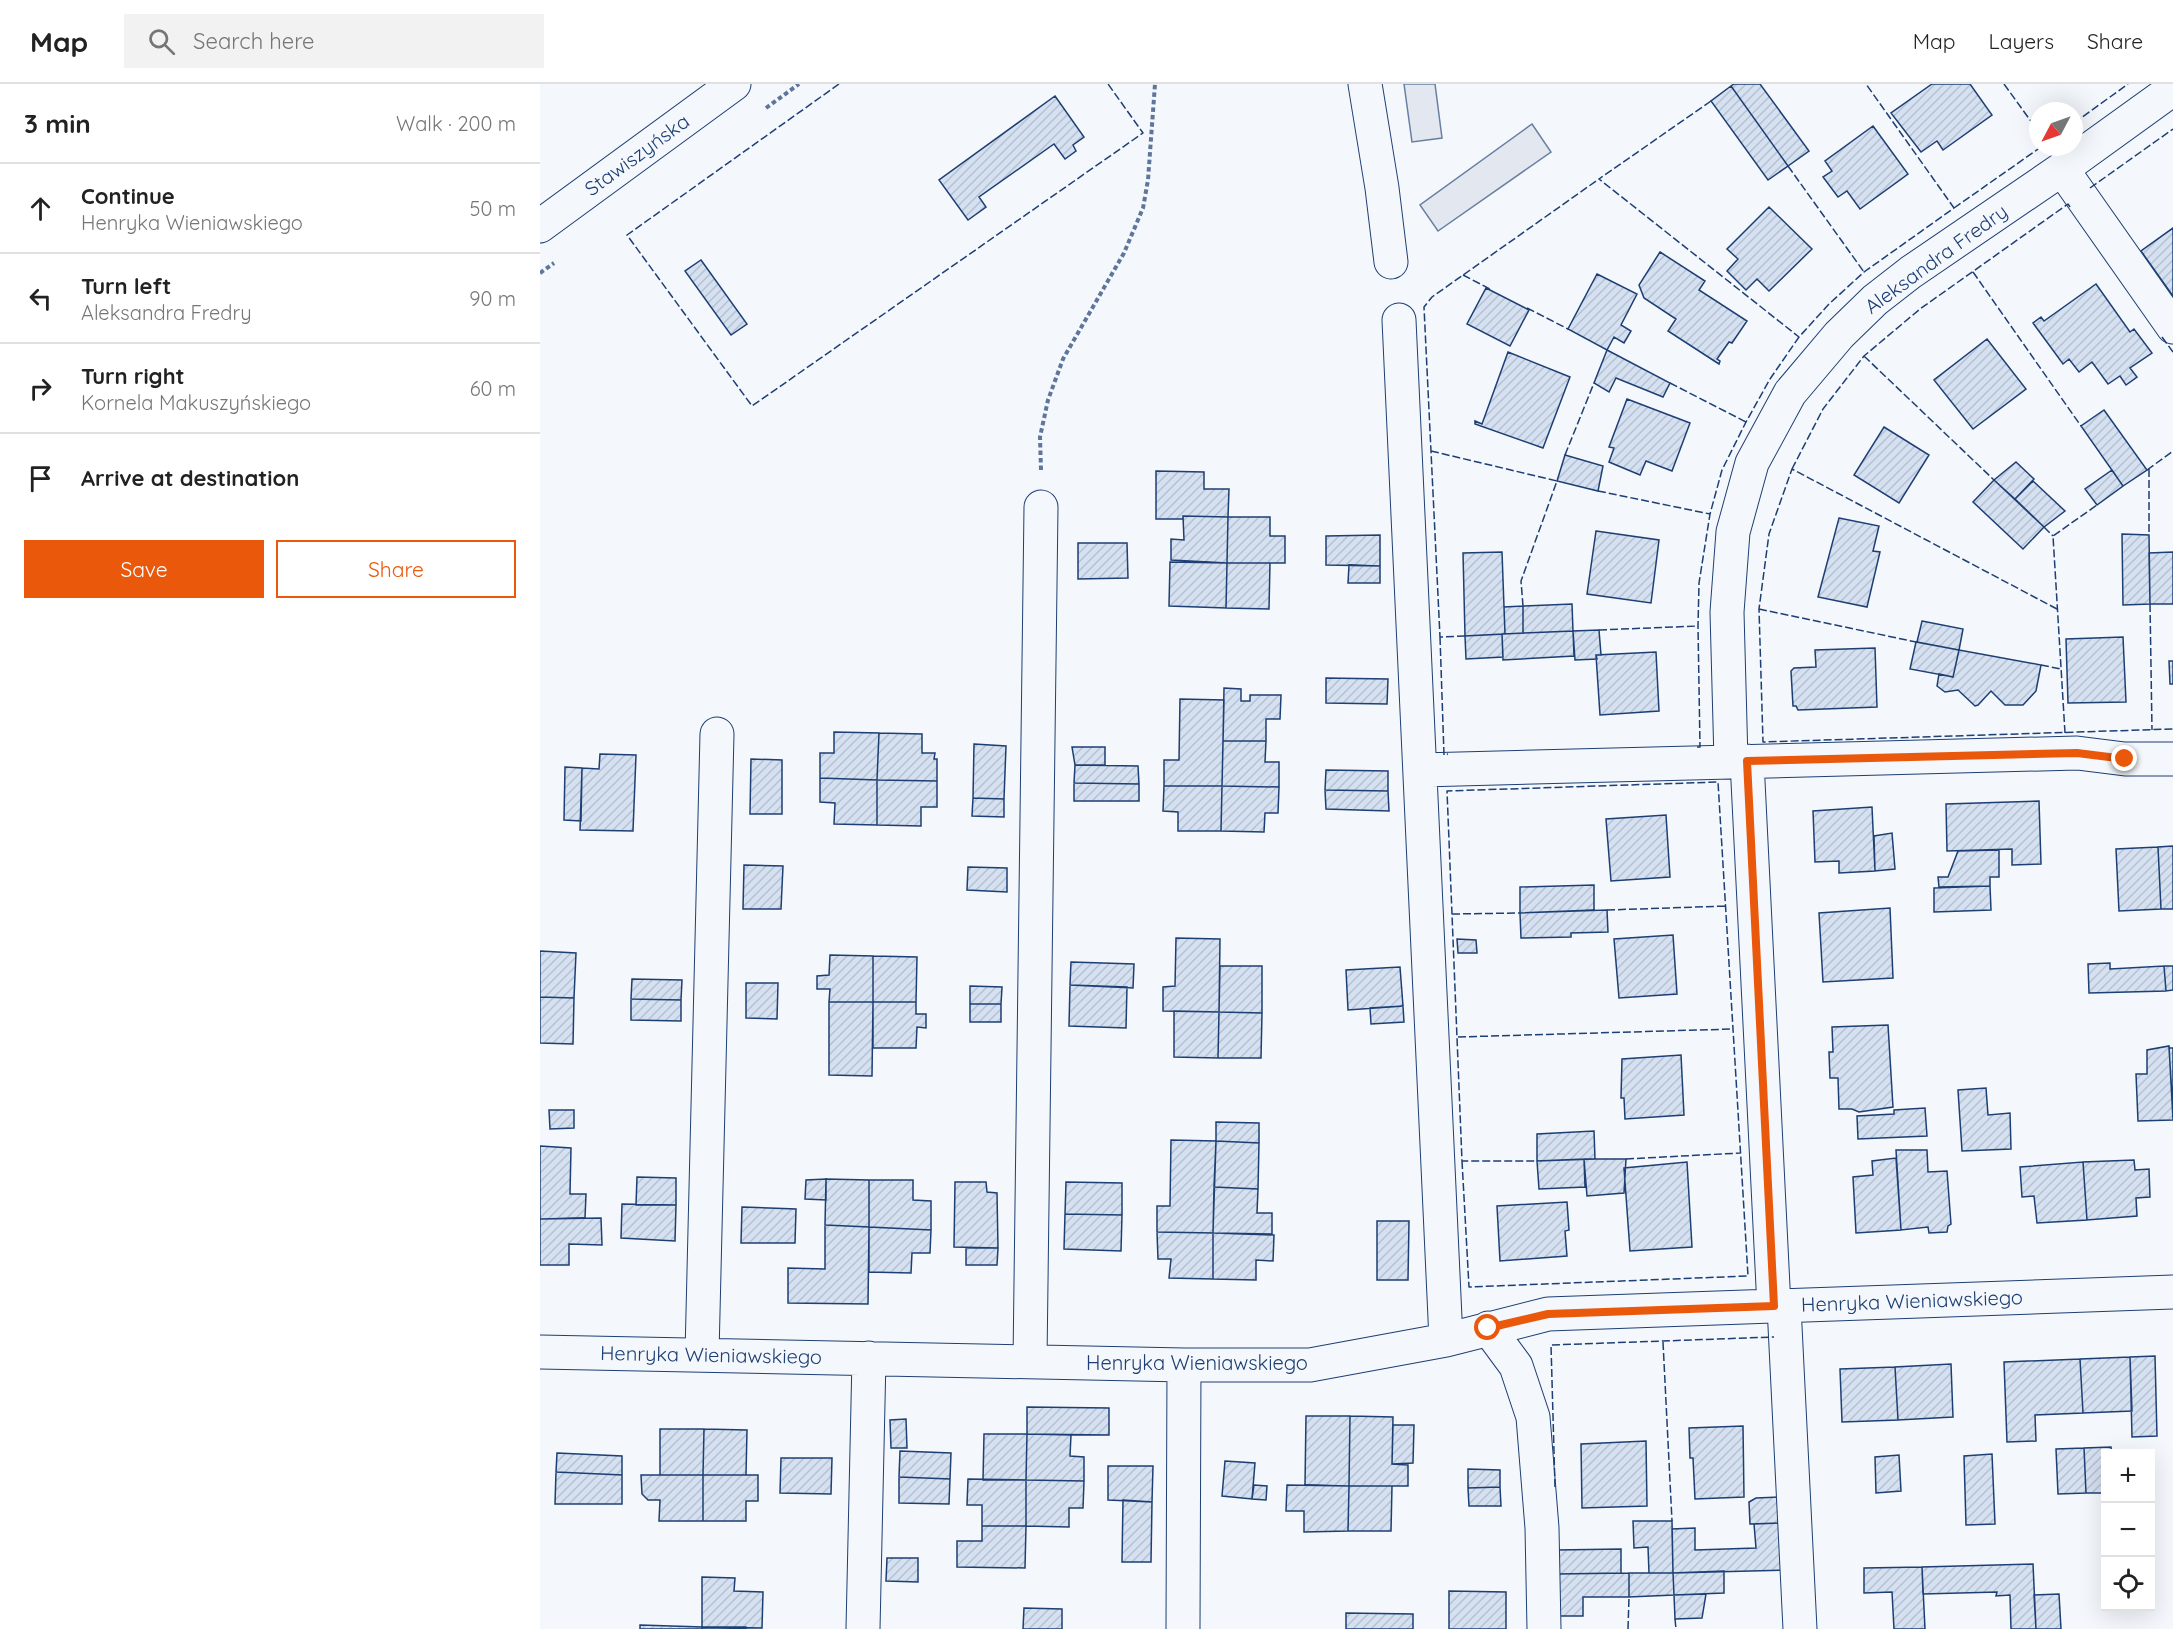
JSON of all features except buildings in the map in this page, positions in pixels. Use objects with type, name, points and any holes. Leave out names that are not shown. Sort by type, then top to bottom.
[{"type":"street","name":"Stawiszyńska","points":[[540,226],[734,84]]},
{"type":"street","points":[[1365,84],[1391,262]]},
{"type":"street","name":"Aleksandra Fredry","points":[[1800,1629],[1779,1306],[1726,612],[1733,532],[1752,463],[1790,393],[1839,335],[1875,300],[1911,272],[2173,89]]},
{"type":"street","points":[[2061,169],[2173,327]]},
{"type":"street","points":[[1399,320],[1446,1340]]},
{"type":"street","points":[[1030,1360],[1041,507]]},
{"type":"street","points":[[702,1354],[717,734]]},
{"type":"street","points":[[1421,770],[2077,753],[2125,759],[2173,759]]},
{"type":"street","name":"Henryka Wieniawskiego","points":[[540,1352],[1030,1360],[1184,1365],[1310,1365],[1446,1340],[1548,1314],[2173,1292]]},
{"type":"street","points":[[1488,1328],[1516,1365],[1533,1417],[1542,1528],[1544,1629]]},
{"type":"street","points":[[863,1629],[869,1358]]},
{"type":"street","points":[[1183,1629],[1184,1365]]},
{"type":"path","points":[[1041,507],[1040,436],[1048,400],[1063,359],[1124,253],[1143,208],[1148,180],[1155,84]]},
{"type":"shaded area","points":[[1404,84],[1435,84],[1442,138],[1412,142]]},
{"type":"shaded area","points":[[1532,124],[1551,152],[1438,231],[1420,205]]},
{"type":"fence","points":[[839,84],[627,235],[752,406],[1143,133],[1108,84]]},
{"type":"fence","points":[[1697,747],[1700,747],[1699,583],[1710,514],[1722,470],[1770,379],[1799,337],[1829,304],[1864,272],[1954,208],[1866,84]]},
{"type":"fence","points":[[2004,84],[2029,119]]},
{"type":"fence","points":[[2083,116],[2128,84]]},
{"type":"fence","points":[[1711,101],[1599,179],[1799,337]]},
{"type":"fence","points":[[2090,188],[2173,129]]},
{"type":"fence","points":[[1954,208],[2029,155]]},
{"type":"fence","points":[[1788,166],[1864,272]]},
{"type":"fence","points":[[1465,636],[1440,637],[1424,307],[1432,297],[1599,179]]},
{"type":"fence","points":[[1792,469],[1823,409],[1864,356],[1920,309],[2068,204],[2070,207]]},
{"type":"fence","points":[[1973,272],[2081,426]]},
{"type":"fence","points":[[1463,275],[1490,289]]},
{"type":"fence","points":[[1527,308],[1568,329]]},
{"type":"fence","points":[[2162,337],[2173,352]]},
{"type":"fence","points":[[1864,356],[1994,480]]},
{"type":"fence","points":[[1565,455],[1594,383]]},
{"type":"fence","points":[[1670,383],[1746,422]]},
{"type":"fence","points":[[1431,451],[1557,481],[1521,581],[1523,606]]},
{"type":"fence","points":[[2147,470],[2173,451]]},
{"type":"fence","points":[[2057,609],[1792,469],[1769,534],[1759,609],[1763,742],[2173,729]]},
{"type":"fence","points":[[2149,469],[2149,535]]},
{"type":"fence","points":[[1598,491],[1710,514]]},
{"type":"fence","points":[[2065,733],[2053,536],[2097,505]]},
{"type":"fence","points":[[2044,527],[2053,536]]},
{"type":"fence","points":[[2150,604],[2152,730]]},
{"type":"fence","points":[[1759,609],[1916,642]]},
{"type":"fence","points":[[1599,630],[1698,626]]},
{"type":"fence","points":[[1440,637],[1444,755],[1448,754]]},
{"type":"fence","points":[[2041,665],[2061,669]]},
{"type":"fence","points":[[1462,1161],[1469,1287],[1748,1276],[1718,782],[1447,791],[1462,1161],[1537,1161]]},
{"type":"fence","points":[[1607,910],[1727,906]]},
{"type":"fence","points":[[1452,914],[1520,913]]},
{"type":"fence","points":[[1458,1037],[1733,1029]]},
{"type":"fence","points":[[1626,1159],[1740,1153]]},
{"type":"fence","points":[[1555,1487],[1551,1345],[1774,1337]]},
{"type":"fence","points":[[1663,1342],[1672,1521]]},
{"type":"fence","points":[[1628,1629],[1629,1597]]},
{"type":"fence","points":[[1675,1619],[1676,1629]]},
{"type":"route","points":[[1488,1328],[1548,1314],[1774,1306],[1747,761],[2077,753],[2125,759]]}]
